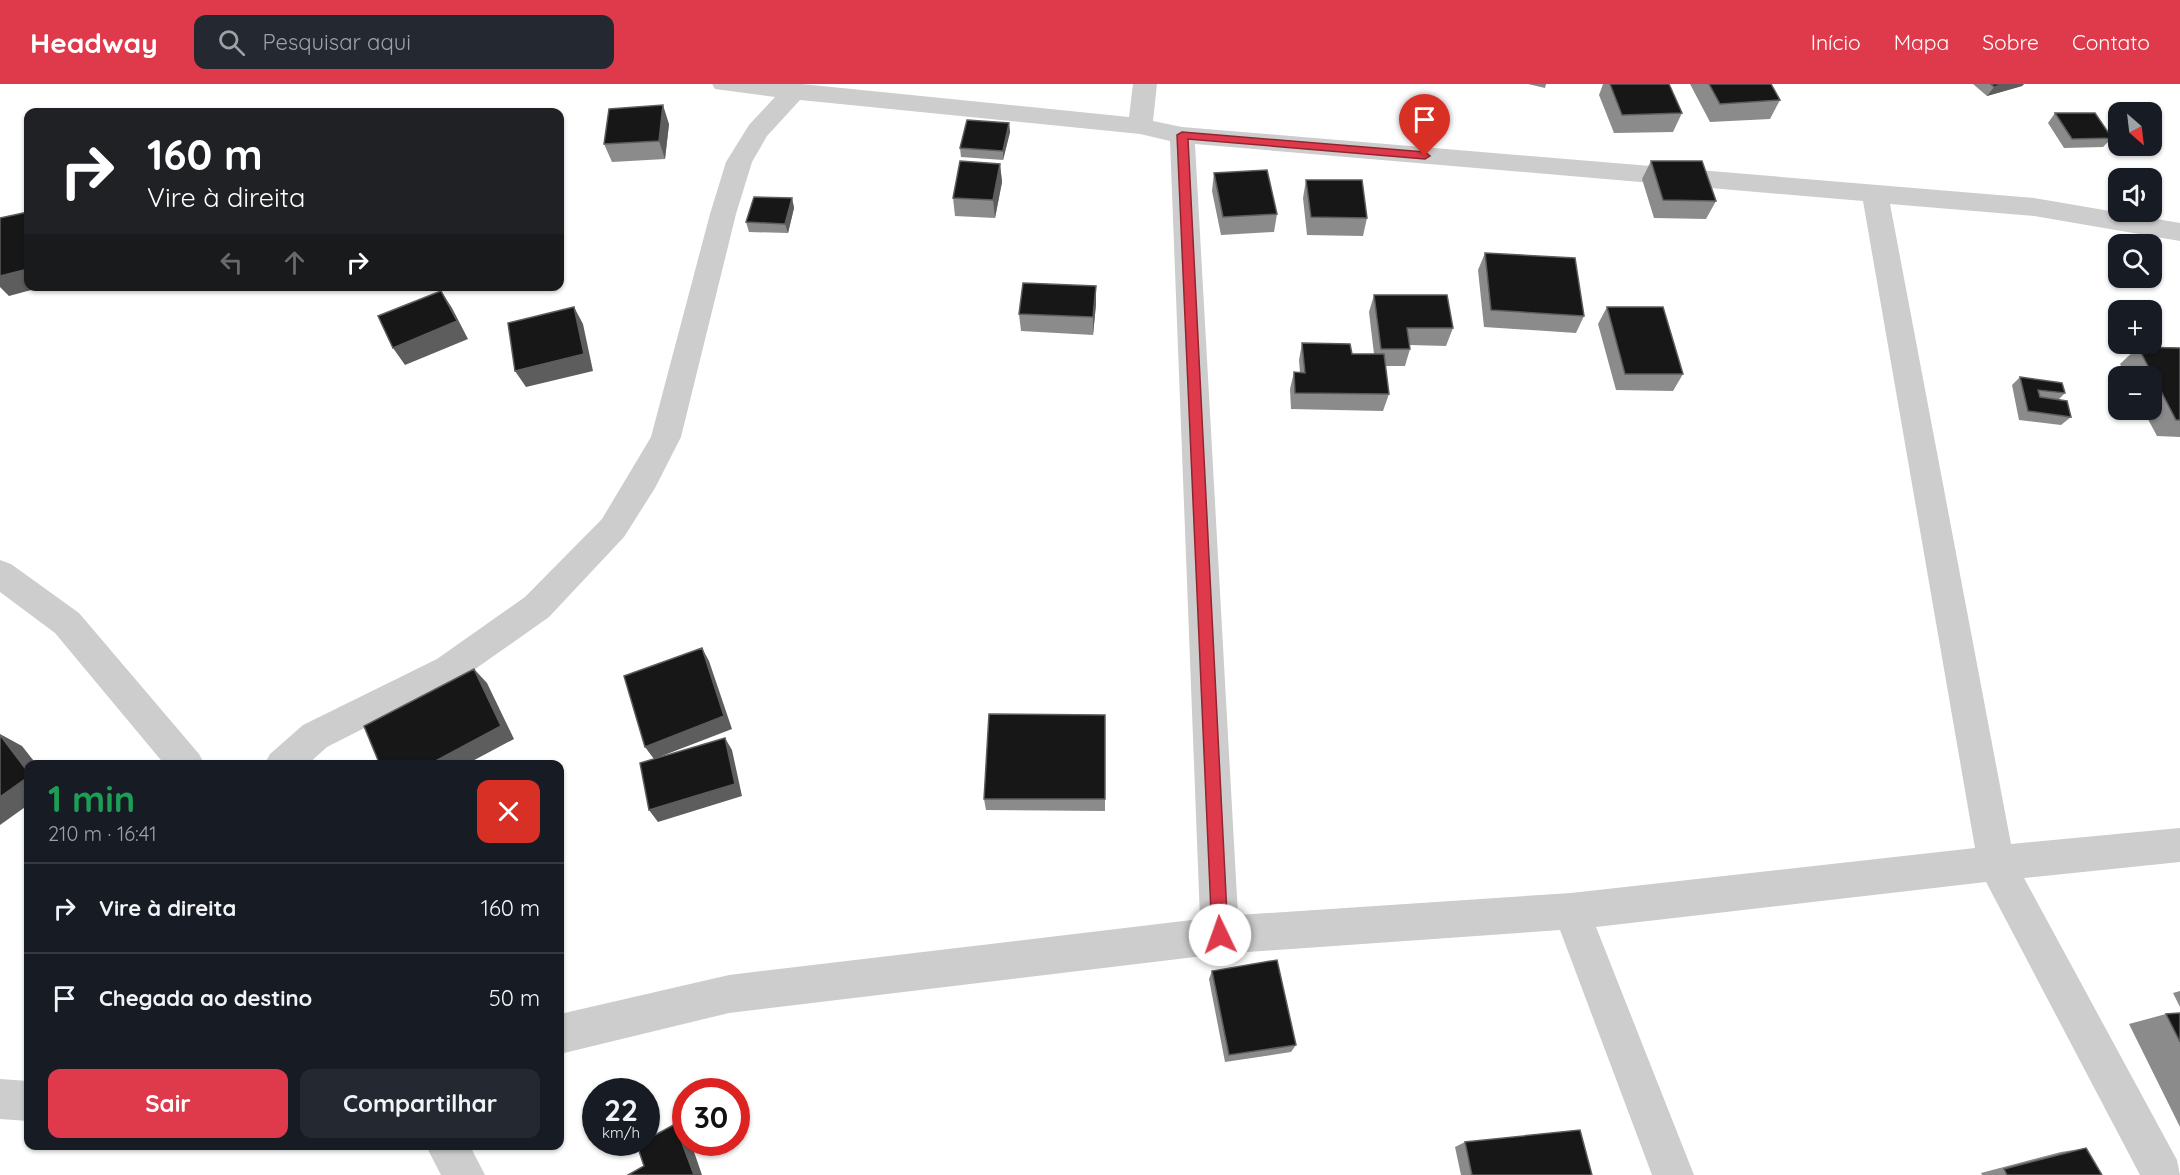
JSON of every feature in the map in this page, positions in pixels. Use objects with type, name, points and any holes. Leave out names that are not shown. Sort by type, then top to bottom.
[{"type":"street","points":[[724,84],[1140,126],[1182,135],[2034,207],[2180,232]]},
{"type":"street","points":[[1140,126],[1145,84]]},
{"type":"street","points":[[288,760],[315,736],[449,669],[537,607],[613,528],[644,479],[666,437],[723,214],[739,162],[758,131],[793,92]]},
{"type":"street","points":[[1182,135],[1220,935]]},
{"type":"street","points":[[1875,194],[1996,863],[2162,1175]]},
{"type":"street","points":[[0,574],[67,623],[183,760]]},
{"type":"street","points":[[564,1033],[729,994],[1220,935],[1571,911],[1996,863],[2180,845]]},
{"type":"street","points":[[1571,911],[1673,1175]]},
{"type":"street","points":[[0,1100],[24,1101]]},
{"type":"street","points":[[449,1150],[464,1175]]},
{"type":"building","points":[[1610,84],[1669,84],[1682,113],[1622,115]]},
{"type":"building","points":[[1709,84],[1771,84],[1780,100],[1720,104]]},
{"type":"building","points":[[663,105],[659,141],[604,144],[609,109]]},
{"type":"building","points":[[2055,113],[2095,113],[2108,132],[2108,138],[2072,139]]},
{"type":"building","points":[[967,120],[1009,123],[1003,151],[960,148]]},
{"type":"building","points":[[960,161],[1000,164],[993,200],[953,198]]},
{"type":"building","points":[[1651,161],[1702,161],[1716,201],[1663,200]]},
{"type":"building","points":[[1267,170],[1277,214],[1223,217],[1214,173]]},
{"type":"building","points":[[1306,180],[1362,180],[1367,218],[1311,217]]},
{"type":"building","points":[[754,197],[792,198],[785,224],[746,222]]},
{"type":"building","points":[[24,213],[24,270],[0,276],[0,218]]},
{"type":"building","points":[[1485,253],[1575,258],[1584,316],[1491,310]]},
{"type":"building","points":[[1023,283],[1096,286],[1093,317],[1019,314]]},
{"type":"building","points":[[441,291],[457,321],[393,348],[378,316]]},
{"type":"building","points":[[1374,295],[1447,295],[1453,328],[1407,328],[1410,349],[1381,349]]},
{"type":"building","points":[[574,307],[584,354],[515,371],[508,323]]},
{"type":"building","points":[[1607,307],[1663,307],[1683,374],[1625,374]]},
{"type":"building","points":[[1302,343],[1350,344],[1352,354],[1384,354],[1389,394],[1295,393],[1294,372],[1305,373]]},
{"type":"building","points":[[2162,348],[2180,348],[2180,420],[2176,420],[2162,393],[2162,366],[2148,366],[2142,354],[2162,354]]},
{"type":"building","points":[[2020,377],[2062,383],[2065,393],[2038,390],[2040,397],[2067,401],[2071,417],[2028,411]]},
{"type":"building","points":[[702,648],[724,716],[645,747],[624,676]]},
{"type":"building","points":[[474,669],[501,726],[437,760],[378,760],[364,726]]},
{"type":"building","points":[[989,714],[1105,715],[1105,799],[984,799]]},
{"type":"building","points":[[0,735],[24,767],[24,780],[0,797]]},
{"type":"building","points":[[725,738],[735,784],[649,810],[640,763]]},
{"type":"building","points":[[1277,960],[1296,1045],[1229,1055],[1212,971]]},
{"type":"building","points":[[2180,1013],[2180,1042],[2166,1014]]},
{"type":"building","points":[[672,1126],[672,1156],[687,1156],[694,1175],[628,1175],[644,1166],[641,1156],[660,1156],[660,1132]]},
{"type":"building","points":[[1580,1130],[1592,1175],[1472,1175],[1465,1142]]},
{"type":"building","points":[[2086,1148],[2102,1175],[2007,1175],[2004,1169]]},
{"type":"route","points":[[1220,935],[1182,135],[1425,156]]}]
